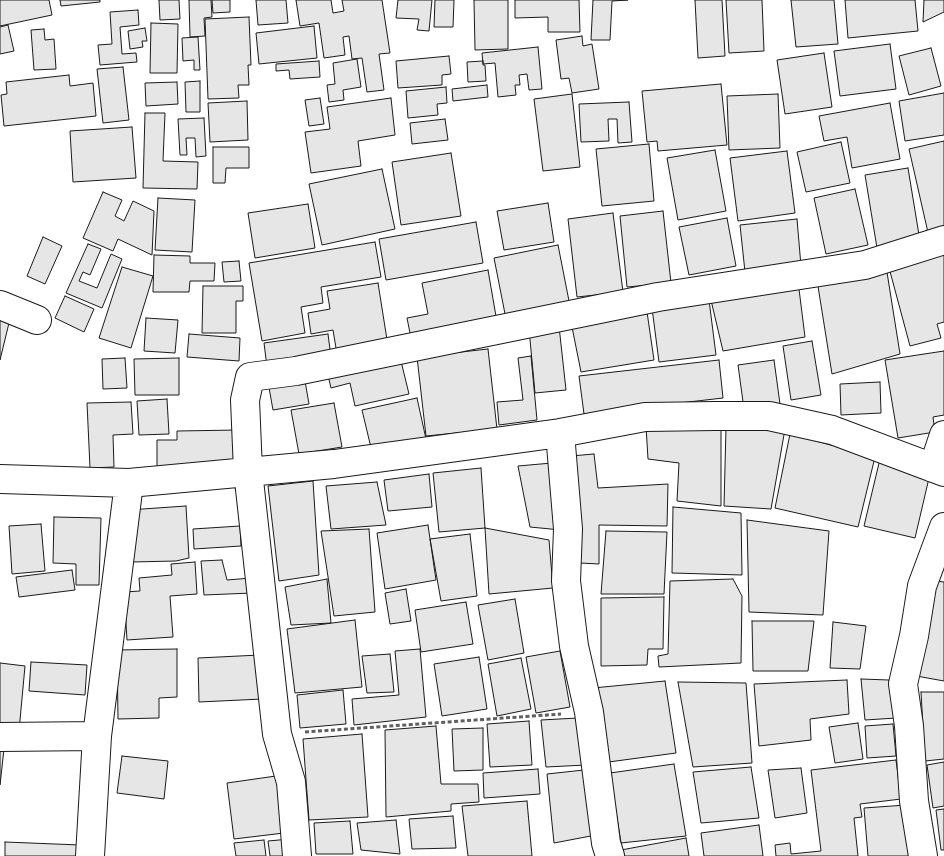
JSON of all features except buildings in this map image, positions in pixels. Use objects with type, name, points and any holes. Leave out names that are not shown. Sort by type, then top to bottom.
[{"type":"street","points":[[297,856],[290,782],[277,734],[248,471],[246,400],[250,377],[296,370],[658,297],[865,265],[944,240]]},
{"type":"street","points":[[0,305],[37,320]]},
{"type":"street","points":[[5,477],[129,483],[334,464],[560,433],[645,417],[769,416],[832,430],[938,470],[944,435]]},
{"type":"street","points":[[560,433],[568,529],[566,581],[574,646],[589,712],[606,843],[610,856]]},
{"type":"street","points":[[90,856],[97,736],[129,483]]},
{"type":"street","points":[[923,856],[914,801],[909,726],[903,684],[914,636],[922,586],[944,527]]},
{"type":"street","points":[[0,737],[97,736]]},
{"type":"path","points":[[277,734],[589,712]]}]
